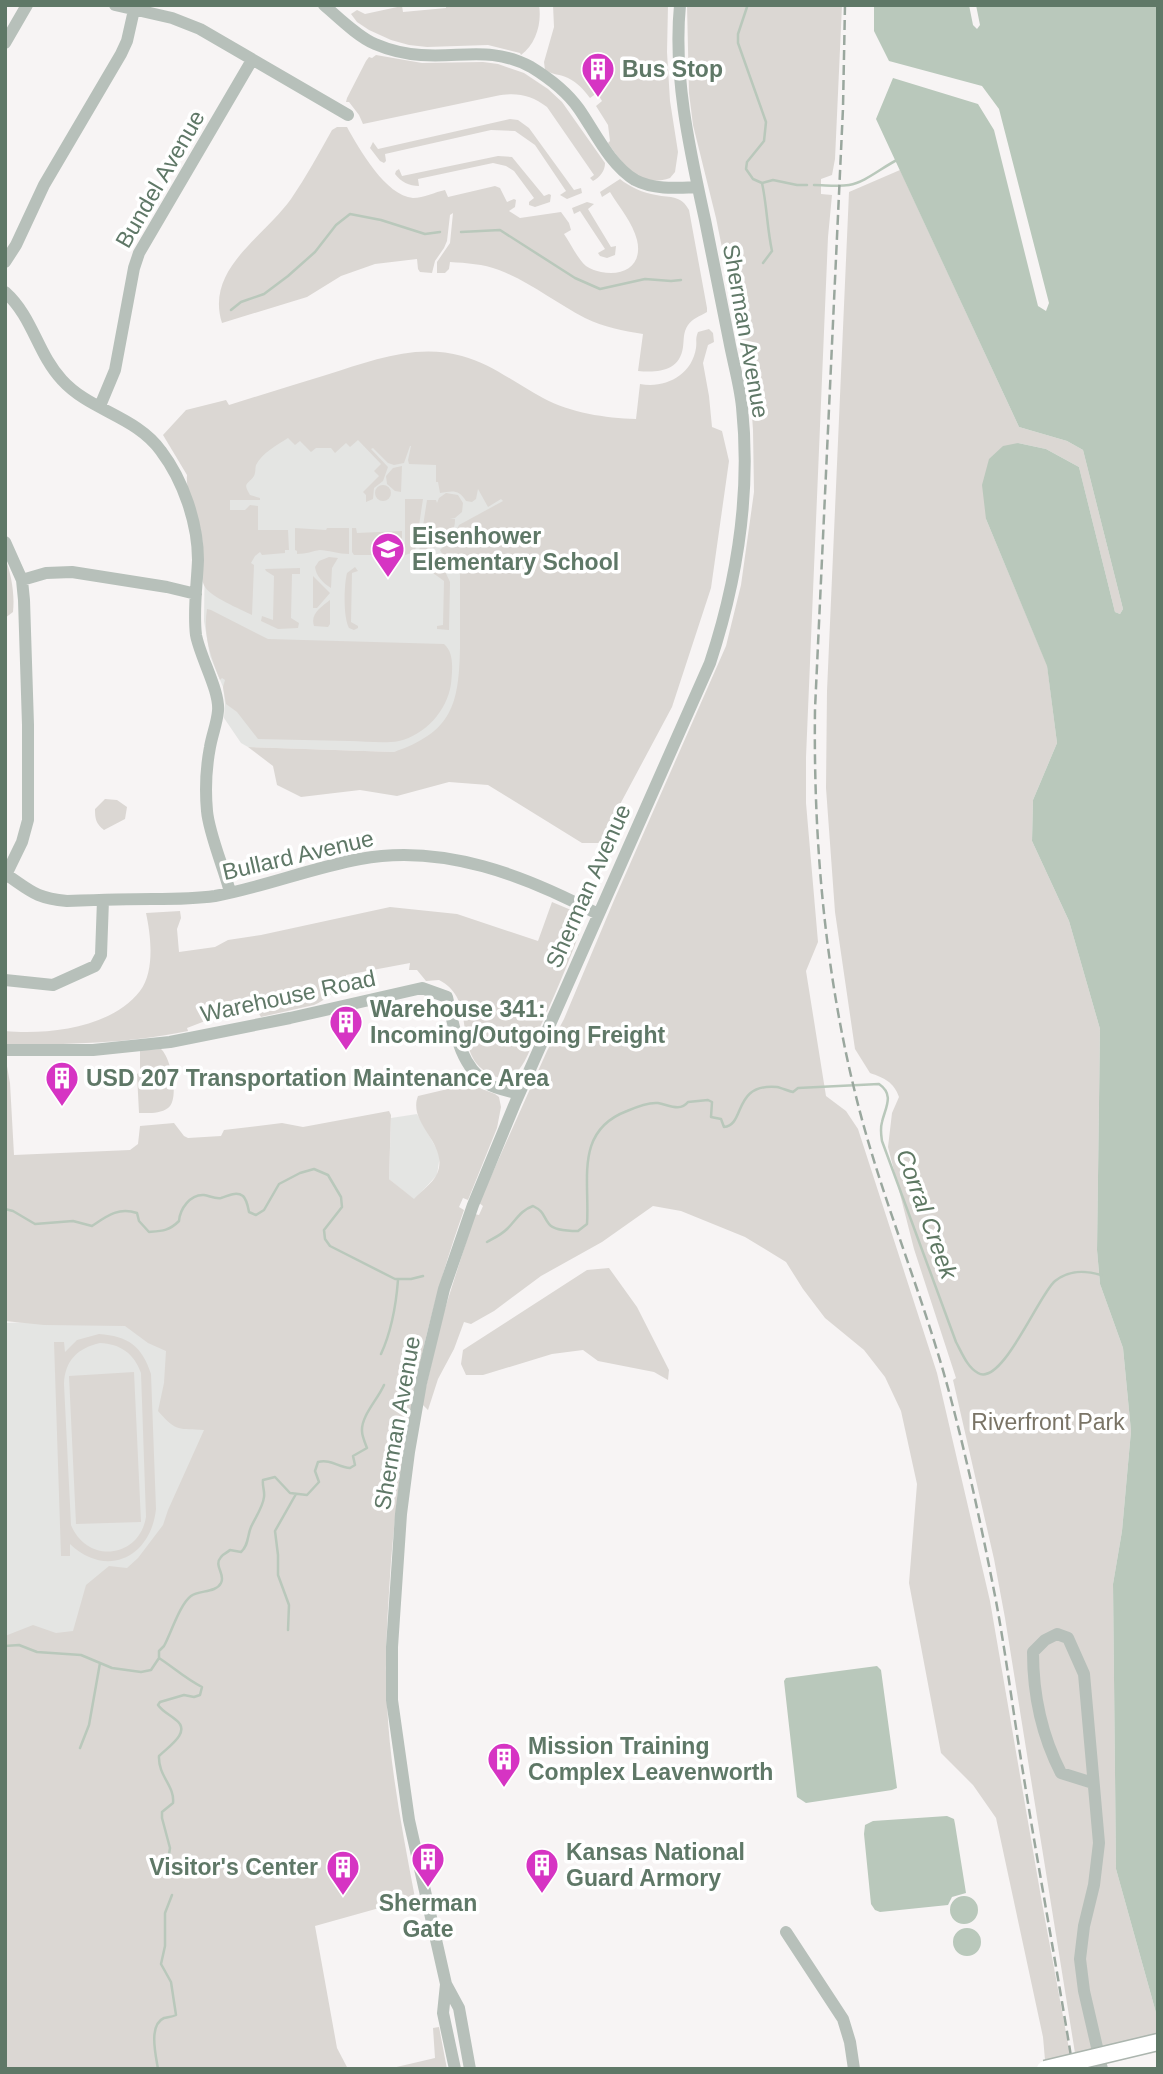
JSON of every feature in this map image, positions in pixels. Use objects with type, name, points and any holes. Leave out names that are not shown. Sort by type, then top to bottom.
[{"type":"main road","points":[[1045,2069],[1158,2042]]},
{"type":"street","points":[[5,43],[27,5]]},
{"type":"street","points":[[115,5],[183,22],[200,29],[348,116]]},
{"type":"street","points":[[324,5],[371,43],[387,48],[422,55],[488,54],[529,66],[562,90],[577,106],[621,169],[636,180],[663,188],[698,187]]},
{"type":"street","name":"Sherman Avenue","points":[[446,1984],[409,1820],[392,1700],[392,1647],[401,1514],[421,1383],[444,1289],[472,1205],[709,663],[728,602],[738,553],[743,507],[742,406],[682,96],[678,23],[680,5]]},
{"type":"street","points":[[5,262],[16,245],[34,203],[121,54],[134,10]]},
{"type":"street","name":"Bundel Avenue","points":[[100,407],[115,370],[139,253],[252,60]]},
{"type":"street","points":[[5,292],[28,319],[50,365],[63,382],[78,395],[129,422],[149,436],[175,473],[193,521],[197,540],[196,634],[219,709],[205,782],[207,814],[230,892]]},
{"type":"street","points":[[5,542],[22,580],[28,820],[22,842],[6,876]]},
{"type":"street","points":[[22,580],[46,573],[72,572],[196,594]]},
{"type":"street","name":"Bullard Avenue","points":[[6,876],[40,897],[67,901],[195,899],[361,859],[400,854],[434,856],[518,877],[598,914]]},
{"type":"street","points":[[5,980],[52,985],[95,966],[101,956],[103,900]]},
{"type":"street","name":"Warehouse Road","points":[[5,1050],[93,1050],[170,1042],[422,988],[447,997],[459,1045],[474,1073],[490,1086],[519,1094]]},
{"type":"street","points":[[1093,1783],[1061,1773],[1049,1751],[1040,1714],[1033,1676],[1033,1652],[1045,1640],[1058,1634],[1068,1638],[1084,1674],[1099,1843],[1080,1959],[1084,1991],[1102,2069]]},
{"type":"street","points":[[786,1932],[843,2019],[854,2069]]},
{"type":"street","points":[[446,1984],[443,2013],[455,2069]]},
{"type":"street","points":[[446,1984],[458,2008],[470,2069]]},
{"type":"shaded area","points":[[874,5],[969,5],[973,25],[977,29],[980,25],[976,5],[1158,5],[1158,2020],[1116,1869],[1113,1584],[1122,1531],[1131,1431],[1123,1348],[1100,1284],[1097,1250],[1100,1029],[1069,921],[1032,841],[1033,800],[1057,743],[1047,666],[986,519],[982,485],[989,459],[1003,446],[1018,443],[1046,449],[1079,467],[1115,612],[1120,614],[1123,609],[1083,450],[1067,441],[1019,427],[876,119],[893,78],[978,104],[994,130],[1038,306],[1046,311],[1049,303],[999,109],[982,86],[889,61],[874,31]]},
{"type":"shaded area","name":"Eisenhower Elementary School","points":[[281,405],[591,467],[443,741],[394,752],[248,747],[241,743],[224,718],[223,687],[210,656],[204,621],[205,542]]},
{"type":"shaded area","points":[[417,1114],[440,1155],[437,1175],[414,1200],[389,1179],[391,1118]]},
{"type":"shaded area","points":[[137,1317],[181,1336],[220,1438],[152,1614],[5,1649],[5,1323]]},
{"type":"shaded area","points":[[877,1666],[881,1670],[897,1788],[806,1803],[797,1797],[784,1681],[786,1678]]},
{"type":"shaded area","points":[[947,1816],[954,1819],[966,1893],[952,1897],[948,1905],[880,1912],[875,1910],[871,1904],[865,1825],[873,1821]]},
{"type":"shaded area","points":[[964,1896],[974,1900],[978,1910],[974,1920],[964,1924],[954,1920],[950,1910],[954,1900]]},
{"type":"shaded area","points":[[967,1928],[977,1932],[981,1942],[977,1952],[967,1956],[957,1952],[953,1942],[957,1932]]},
{"type":"green space","points":[[446,5],[539,5],[539,26],[531,45],[521,55],[488,45],[409,45],[369,30],[351,14],[357,10],[365,14],[402,6],[403,12],[446,8]]},
{"type":"green space","points":[[553,5],[668,5],[670,101],[678,152],[675,172],[670,178],[659,181],[641,178],[626,167],[608,143],[608,125],[596,106],[602,101],[597,93],[590,98],[572,80],[545,70],[544,62],[554,27]]},
{"type":"green space","points":[[687,5],[842,5],[835,159],[832,175],[821,179],[821,194],[832,195],[806,757],[806,803],[818,942],[806,971],[826,1096],[846,1111],[858,1129],[937,1373],[990,1601],[1070,2054],[1045,2060],[1043,2037],[996,1818],[973,1785],[941,1753],[909,1583],[917,1484],[901,1411],[885,1377],[864,1350],[825,1318],[786,1262],[745,1237],[681,1211],[653,1206],[602,1242],[541,1276],[494,1311],[471,1324],[464,1322],[454,1349],[438,1379],[428,1410],[422,1404],[442,1318],[475,1214],[479,1215],[483,1206],[479,1203],[564,1019],[726,646],[741,585],[754,492],[750,387],[716,218],[693,125],[689,93]]},
{"type":"green space","points":[[376,55],[422,63],[483,62],[524,73],[562,102],[605,163],[603,171],[593,181],[590,178],[594,175],[547,107],[523,96],[496,96],[363,124],[349,102],[346,102],[366,61]]},
{"type":"green space","points":[[510,119],[518,120],[529,128],[574,190],[581,188],[582,193],[567,199],[560,195],[566,191],[535,145],[515,131],[491,130],[385,154],[384,163],[370,148],[373,142],[378,149]]},
{"type":"green space","points":[[347,127],[374,170],[403,195],[417,198],[445,190],[448,197],[495,186],[500,188],[507,202],[516,200],[515,207],[509,211],[520,218],[561,212],[571,230],[564,234],[577,255],[586,266],[601,272],[624,271],[634,262],[638,249],[632,227],[610,192],[602,197],[600,192],[620,179],[642,191],[679,199],[689,210],[707,312],[688,325],[681,355],[673,366],[660,371],[638,371],[643,334],[592,321],[521,280],[493,268],[450,262],[445,273],[437,273],[437,262],[450,243],[453,213],[450,215],[447,241],[435,261],[432,273],[420,272],[417,259],[375,264],[341,276],[307,297],[222,323],[219,304],[222,286],[229,270],[291,199],[332,130]]},
{"type":"green space","points":[[498,156],[512,157],[544,196],[551,195],[550,202],[535,207],[529,205],[534,198],[514,171],[493,163],[418,179],[419,186],[406,183],[395,174],[399,169],[402,176]]},
{"type":"green space","name":"Riverfront Park","points":[[900,170],[1019,427],[1067,441],[1083,450],[1123,609],[1120,614],[1115,612],[1079,467],[1046,449],[1018,443],[986,519],[1047,665],[1057,743],[1033,800],[1032,841],[1069,921],[1100,1029],[1097,1250],[1100,1284],[1123,1348],[1131,1431],[1122,1531],[1113,1584],[1116,1869],[1158,2020],[1158,2034],[1075,2053],[994,1559],[953,1380],[956,1378],[914,1249],[888,1147],[892,1113],[899,1097],[888,1081],[870,1073],[855,1049],[835,912],[826,788],[827,691],[849,192]]},
{"type":"green space","points":[[587,202],[594,204],[588,209],[611,247],[616,246],[615,255],[607,258],[600,256],[598,253],[605,249],[580,211],[574,214],[572,208]]},
{"type":"green space","points":[[709,329],[713,333],[714,342],[708,345],[703,363],[712,427],[722,431],[729,461],[711,588],[672,707],[601,843],[582,843],[488,785],[449,782],[397,796],[360,790],[301,797],[277,785],[273,766],[248,747],[394,752],[429,735],[440,725],[454,700],[457,685],[460,575],[458,566],[444,557],[440,550],[453,537],[459,525],[503,501],[501,499],[488,507],[478,489],[476,499],[472,502],[466,501],[461,494],[455,492],[440,493],[436,482],[436,465],[409,464],[410,446],[404,463],[394,465],[371,449],[388,467],[383,481],[374,488],[373,499],[366,502],[363,492],[379,476],[374,471],[381,464],[358,440],[350,447],[346,443],[335,453],[331,448],[316,448],[311,452],[300,441],[295,445],[288,438],[262,457],[256,465],[254,476],[247,484],[250,495],[260,500],[230,500],[230,510],[245,510],[250,505],[258,506],[258,530],[288,530],[289,550],[285,550],[285,553],[262,555],[260,552],[251,563],[254,565],[252,615],[213,595],[203,582],[202,538],[188,490],[187,475],[163,435],[186,410],[226,400],[229,405],[376,359],[427,352],[473,360],[494,369],[543,398],[577,411],[636,419],[640,384],[668,382],[683,373],[693,358],[698,332]]},
{"type":"green space","points":[[402,466],[401,492],[395,491],[387,484],[386,476],[393,468]]},
{"type":"green space","points":[[383,485],[389,487],[389,499],[383,501],[377,499],[375,493],[377,487]]},
{"type":"green space","points":[[446,493],[458,495],[463,503],[462,512],[450,519],[455,519],[454,526],[444,542],[419,552],[427,500],[436,500],[437,503]]},
{"type":"green space","points":[[405,499],[423,499],[415,552],[405,555]]},
{"type":"green space","points":[[295,528],[349,528],[349,554],[320,550],[297,554]]},
{"type":"green space","points":[[352,528],[356,528],[357,533],[402,531],[402,555],[354,555]]},
{"type":"green space","points":[[5,557],[12,584],[13,612],[5,618]]},
{"type":"green space","points":[[329,557],[338,558],[332,568],[331,588],[320,579],[315,567],[319,561]]},
{"type":"green space","points":[[436,566],[443,567],[450,582],[449,630],[437,629],[437,626],[443,625],[444,581],[433,573]]},
{"type":"green space","points":[[355,567],[358,571],[352,573],[351,622],[358,628],[354,630],[349,628],[347,623],[345,593],[347,573]]},
{"type":"green space","points":[[300,568],[300,574],[292,574],[291,618],[299,623],[298,628],[278,629],[261,621],[262,616],[273,620],[274,576],[265,569]]},
{"type":"green space","points":[[313,576],[330,593],[317,608],[313,608]]},
{"type":"green space","points":[[330,600],[330,624],[328,627],[314,626],[315,614]]},
{"type":"green space","points":[[207,609],[268,639],[444,644],[450,652],[452,663],[449,694],[440,712],[426,727],[399,741],[258,739],[237,712],[226,704],[223,687],[225,680],[220,680],[208,645]]},
{"type":"green space","points":[[105,799],[117,800],[127,807],[125,819],[104,830],[96,821],[95,809]]},
{"type":"green space","points":[[552,902],[583,915],[583,922],[527,1056],[519,1070],[510,1077],[493,1076],[477,1064],[469,1050],[463,1016],[456,996],[439,980],[426,981],[417,970],[409,970],[410,963],[346,975],[346,983],[314,1005],[261,1017],[252,1003],[187,1028],[188,1031],[142,1039],[5,1045],[5,1031],[40,1032],[78,1026],[96,1021],[128,1004],[145,983],[150,964],[146,913],[180,911],[181,918],[177,929],[179,952],[215,947],[228,940],[390,907],[457,914],[538,941]]},
{"type":"green space","points":[[161,1049],[173,1078],[172,1103],[161,1111],[139,1113],[137,1074],[140,1072],[140,1050]]},
{"type":"green space","points":[[5,1055],[10,1083],[14,1155],[130,1150],[138,1144],[140,1126],[174,1123],[188,1138],[221,1136],[224,1130],[282,1123],[303,1127],[389,1111],[389,1179],[414,1199],[435,1177],[439,1163],[434,1144],[418,1116],[418,1096],[469,1084],[499,1097],[501,1107],[497,1128],[468,1200],[463,1198],[459,1207],[464,1210],[437,1296],[416,1383],[395,1516],[387,1633],[387,1704],[394,1777],[415,1898],[315,1926],[337,2048],[348,2069],[5,2069],[5,1636],[33,1625],[56,1633],[73,1631],[86,1585],[109,1566],[127,1568],[163,1525],[204,1430],[174,1426],[158,1411],[164,1383],[166,1351],[148,1343],[125,1326],[44,1325],[5,1321]]},
{"type":"green space","points":[[609,1268],[637,1307],[669,1370],[668,1380],[654,1372],[598,1361],[583,1350],[552,1354],[483,1375],[466,1375],[461,1364],[463,1350],[587,1270]]},
{"type":"green space","points":[[99,1334],[126,1340],[143,1356],[151,1374],[156,1509],[146,1540],[125,1558],[112,1561],[84,1555],[70,1544],[70,1556],[61,1556],[54,1342],[64,1342],[65,1352],[77,1340]],"holes":[[[107,1344],[130,1355],[141,1373],[146,1517],[134,1541],[123,1548],[100,1551],[79,1538],[71,1525],[64,1384],[67,1368],[74,1356],[92,1345]]]},
{"type":"green space","points":[[134,1372],[141,1522],[76,1524],[69,1376]]},
{"type":"green space","points":[[439,2027],[447,2069],[388,2069],[435,2058],[433,2028]]},
{"type":"waterway","points":[[746,5],[738,43],[766,122],[764,141],[747,162],[746,169],[753,179],[762,183],[773,180],[807,185]]},
{"type":"waterway","points":[[814,185],[849,185],[868,178],[899,159]]},
{"type":"waterway","points":[[762,183],[772,251],[763,263]]},
{"type":"waterway","points":[[231,310],[241,302],[264,294],[288,276],[315,252],[336,225],[350,214],[381,220],[425,234],[440,232]]},
{"type":"waterway","points":[[461,232],[500,230],[575,278],[600,289],[645,279],[681,280]]},
{"type":"waterway","name":"Corral Creek","points":[[487,1242],[502,1233],[533,1206],[555,1228],[578,1231],[587,1224],[587,1175],[592,1144],[599,1131],[610,1120],[634,1108],[654,1103],[681,1107],[688,1102],[708,1100],[712,1102],[711,1117],[721,1119],[724,1127],[731,1125],[746,1097],[763,1087],[777,1087],[793,1092],[798,1088],[879,1084],[888,1097],[881,1127],[882,1141],[956,1342],[974,1370],[988,1374],[998,1366],[1020,1337],[1055,1281],[1077,1272],[1101,1275]]},
{"type":"waterway","name":"Corral Creek","points":[[5,1209],[35,1224],[73,1221],[92,1226],[113,1213],[130,1211],[137,1213],[139,1221],[149,1232],[158,1231],[169,1229],[179,1221],[187,1203],[199,1195],[219,1198],[238,1194],[245,1199],[249,1212],[256,1215],[264,1210],[279,1184],[314,1169],[328,1175],[341,1197],[342,1207],[324,1230],[325,1239],[330,1246],[395,1279],[423,1276]]},
{"type":"waterway","points":[[381,1354],[393,1318],[398,1280]]},
{"type":"waterway","points":[[166,1873],[170,1848],[162,1812],[173,1803],[173,1797],[161,1769],[159,1756],[177,1739],[181,1729],[176,1720],[158,1705],[184,1695],[200,1695],[202,1687],[159,1658],[159,1651],[187,1600],[194,1594],[215,1588],[221,1583],[218,1564],[222,1556],[230,1550],[241,1552],[245,1546],[261,1509],[263,1480],[275,1477],[290,1493],[307,1495],[319,1482],[315,1471],[318,1462],[350,1468],[355,1465],[353,1456],[367,1448],[362,1433],[364,1419],[384,1385]]},
{"type":"waterway","points":[[288,1630],[289,1605],[278,1575],[275,1531],[296,1494]]},
{"type":"waterway","points":[[5,1646],[19,1645],[37,1652],[81,1655],[112,1668],[141,1672],[151,1670],[159,1658]]},
{"type":"waterway","points":[[80,1748],[89,1725],[100,1663]]},
{"type":"waterway","points":[[158,2069],[154,2041],[156,2027],[164,2018],[176,2015],[171,1982],[161,1964],[165,1946],[165,1913],[172,1895]]},
{"type":"railway","points":[[845,5],[843,108],[815,709],[817,824],[827,939],[835,996],[859,1109],[944,1373],[975,1501],[1000,1621],[1073,2069]]},
{"type":"place","name":"Bus Stop","points":[[598,99]]},
{"type":"place","name":"Eisenhower Elementary School","points":[[388,579]]},
{"type":"place","name":"Warehouse 341: Incoming/Outgoing Freight","points":[[346,1052]]},
{"type":"place","name":"USD 207 Transportation Maintenance Area","points":[[62,1108]]},
{"type":"place","name":"Mission Training Complex Leavenworth","points":[[504,1789]]},
{"type":"place","name":"Sherman Gate","points":[[428,1889]]},
{"type":"place","name":"Kansas National Guard Armory","points":[[542,1895]]},
{"type":"place","name":"Visitor's Center","points":[[343,1897]]}]
